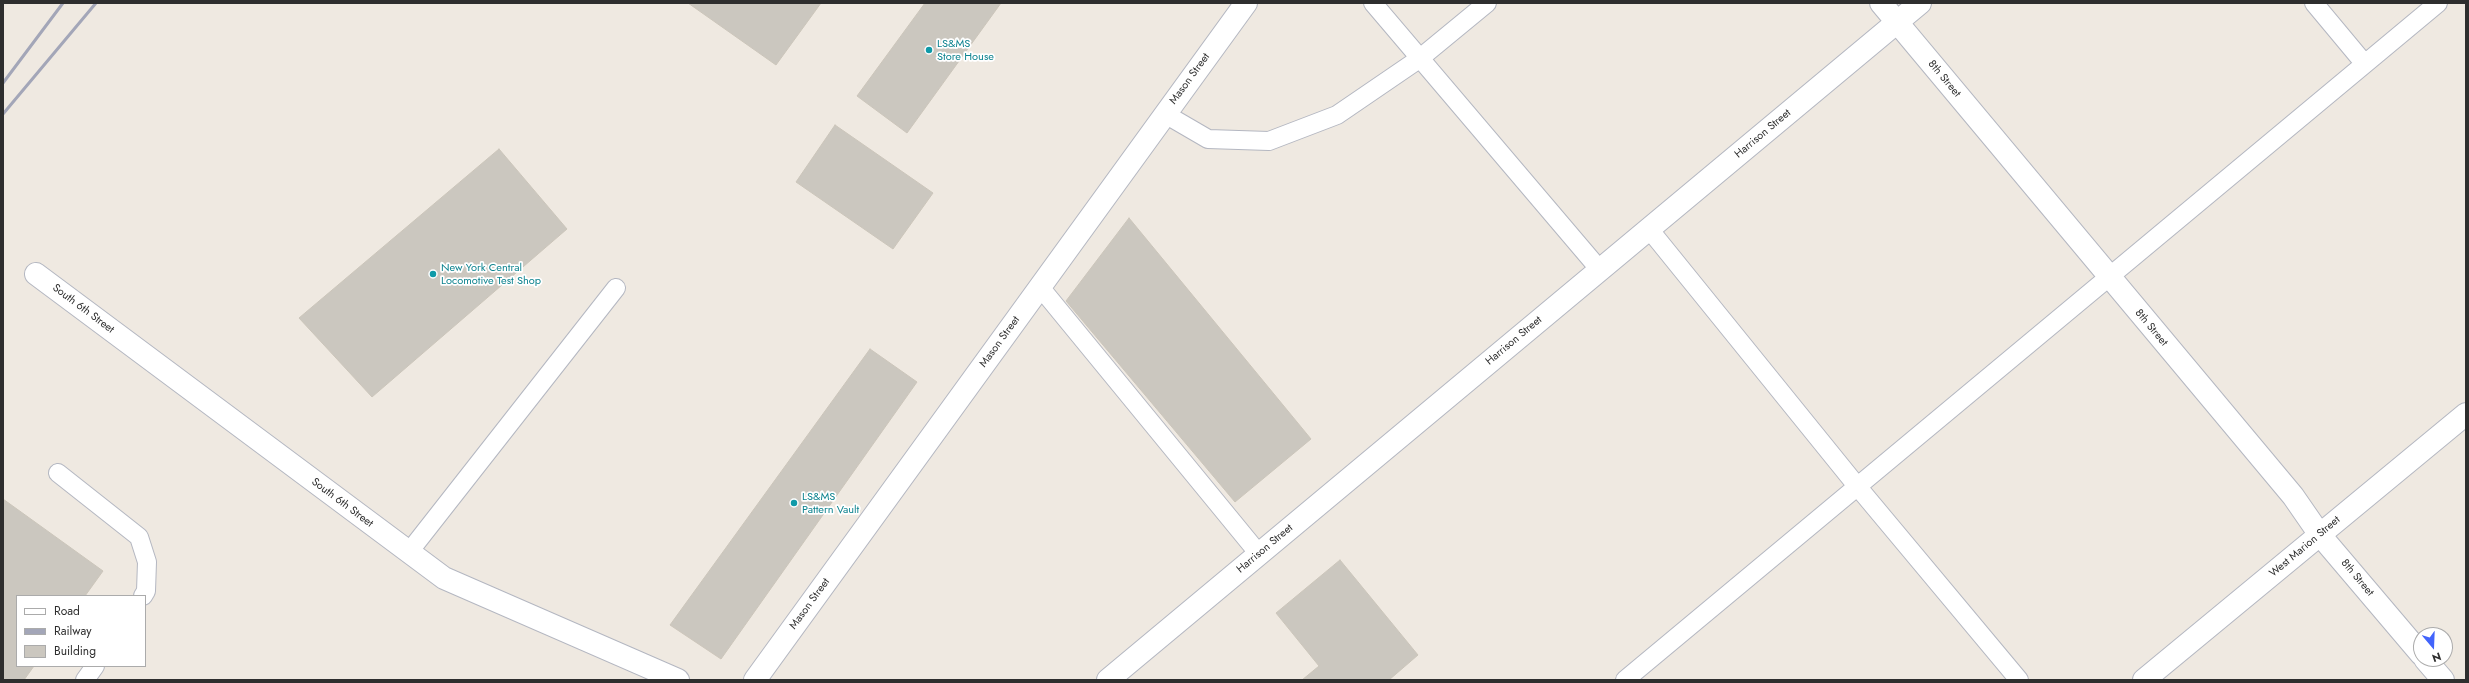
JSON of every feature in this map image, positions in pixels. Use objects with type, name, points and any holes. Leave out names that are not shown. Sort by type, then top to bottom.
[{"type":"street","name":"Mason Street","points":[[755,680],[1246,3]]},
{"type":"street","name":"8th Street","points":[[1881,3],[2108,277],[2293,496],[2320,535],[2413,645]]},
{"type":"street","name":"Harrison Street","points":[[1108,680],[1920,3]]},
{"type":"street","name":"South 6th Street","points":[[36,274],[444,578],[678,680]]},
{"type":"street","name":"West Marion Street","points":[[2144,680],[2466,414]]},
{"type":"street","points":[[2432,667],[2443,680]]},
{"type":"lane","points":[[1373,3],[1419,59],[1600,270]]},
{"type":"lane","points":[[1165,114],[1208,139],[1269,141],[1337,115],[1419,59],[1487,3]]},
{"type":"lane","points":[[2314,3],[2364,63]]},
{"type":"lane","points":[[1625,680],[2364,63],[2438,3]]},
{"type":"lane","points":[[1649,229],[1857,486],[2019,680]]},
{"type":"lane","points":[[1040,287],[1259,554]]},
{"type":"lane","points":[[409,552],[616,288]]},
{"type":"lane","points":[[58,473],[140,537],[147,562],[146,591],[144,595]]},
{"type":"lane","points":[[85,680],[94,667]]},
{"type":"building","points":[[688,3],[821,3],[776,65]]},
{"type":"building","name":"LS&MS Store House","points":[[925,3],[1001,3],[907,133],[857,96]]},
{"type":"building","points":[[835,125],[933,193],[893,249],[796,182]]},
{"type":"building","name":"New York Central Locomotive Test Shop","points":[[499,149],[567,229],[372,397],[299,318]]},
{"type":"building","points":[[1129,218],[1311,439],[1235,502],[1066,301]]},
{"type":"building","name":"LS&MS Pattern Vault","points":[[870,349],[917,382],[721,659],[670,625]]},
{"type":"building","points":[[3,499],[103,571],[86,595],[16,595],[16,667],[33,667],[24,680],[3,680]]},
{"type":"building","points":[[1340,560],[1418,655],[1389,680],[1302,680],[1319,666],[1276,613]]},
{"type":"railway","points":[[3,83],[63,3]]},
{"type":"railway","points":[[3,114],[96,3]]},
{"type":"place","name":"LS&MS Store House","points":[[929,50]]},
{"type":"place","name":"New York Central Locomotive Test Shop","points":[[433,274]]},
{"type":"place","name":"LS&MS Pattern Vault","points":[[794,503]]}]
